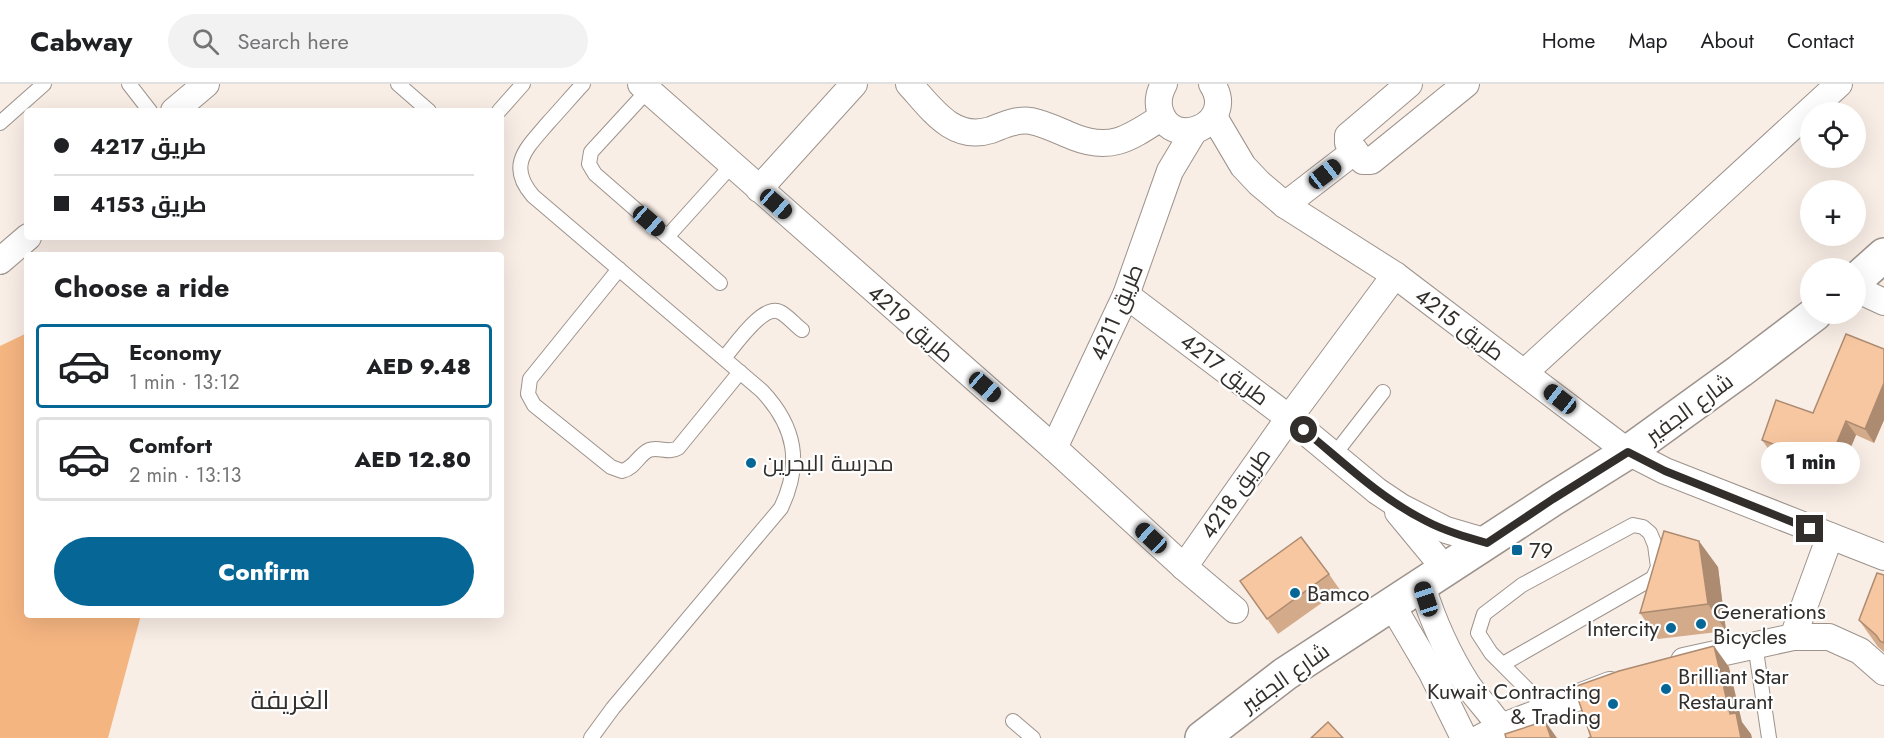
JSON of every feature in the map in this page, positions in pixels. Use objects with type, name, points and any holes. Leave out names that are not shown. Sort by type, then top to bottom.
[{"type":"street","points":[[178,108],[206,84]]},
{"type":"street","points":[[759,189],[854,84]]},
{"type":"street","points":[[909,84],[944,122],[957,130],[971,133],[1027,120],[1093,143],[1108,144],[1127,138],[1164,120],[1180,130],[1209,109]]},
{"type":"street","name":"طريق 4211","points":[[1164,84],[1158,99],[1164,120],[1170,171]]},
{"type":"street","name":"طريق 4211","points":[[1054,448],[1126,295],[1170,171],[1209,109],[1234,84]]},
{"type":"street","points":[[1409,84],[1348,136],[1348,142],[1364,160],[1371,161],[1466,84]]},
{"type":"street","points":[[1525,372],[1839,84]]},
{"type":"street","name":"طريق 4219","points":[[644,87],[1235,610]]},
{"type":"street","name":"طريق 4215","points":[[1209,109],[1227,142],[1258,183],[1285,205],[1395,275],[1628,452],[1665,471],[1884,557]]},
{"type":"street","points":[[1285,205],[1355,151]]},
{"type":"street","points":[[0,261],[24,240]]},
{"type":"street","points":[[1866,271],[1884,255]]},
{"type":"street","name":"طريق 4218","points":[[1184,567],[1289,418],[1395,275]]},
{"type":"street","points":[[1866,294],[1884,302]]},
{"type":"street","name":"طريق 4217","points":[[1126,295],[1289,418],[1377,490],[1426,521],[1487,543]]},
{"type":"street","name":"شارع الجفير","points":[[1202,738],[1285,674],[1628,452],[1802,324]]},
{"type":"street","name":"طريق 4217","points":[[1377,490],[1409,525],[1434,578]]},
{"type":"street","points":[[1793,637],[1830,537]]},
{"type":"street","points":[[1434,578],[1434,621],[1443,668],[1464,738]]},
{"type":"street","points":[[1392,605],[1443,668],[1484,707],[1495,734],[1547,709],[1629,677]]},
{"type":"street","points":[[1662,666],[1793,637],[1829,637],[1864,640],[1884,672]]},
{"type":"lane","points":[[0,123],[44,84]]},
{"type":"lane","points":[[129,84],[148,108]]},
{"type":"lane","points":[[398,84],[426,108]]},
{"type":"lane","points":[[502,108],[524,84]]},
{"type":"lane","points":[[583,84],[524,151],[520,175],[523,183],[533,196],[773,402],[789,430],[794,462],[788,494],[781,508],[613,708],[591,738]]},
{"type":"lane","points":[[644,87],[618,122],[591,152],[589,164],[591,170],[720,283]]},
{"type":"lane","points":[[667,237],[732,165]]},
{"type":"lane","points":[[619,269],[530,379],[528,394],[534,405],[611,467],[622,471],[633,467],[650,450],[668,452],[678,448],[740,372]]},
{"type":"lane","points":[[724,358],[764,313],[775,310],[780,312],[802,330]]},
{"type":"lane","points":[[1334,455],[1383,392]]},
{"type":"lane","points":[[1503,664],[1653,578],[1658,567],[1656,545],[1650,533],[1643,527],[1633,525],[1522,585],[1484,614],[1478,633],[1491,653],[1547,709]]},
{"type":"lane","points":[[1755,644],[1769,738]]},
{"type":"lane","points":[[1013,721],[1033,738]]},
{"type":"shaded area","points":[[24,334],[24,618],[140,618],[108,738],[0,738],[0,346]]},
{"type":"building","points":[[1846,334],[1884,349],[1884,383],[1865,429],[1846,421],[1828,464],[1762,440],[1776,400],[1813,413]]},
{"type":"building","points":[[1664,531],[1699,541],[1708,604],[1640,613]]},
{"type":"building","points":[[1301,537],[1329,574],[1267,619],[1240,581]]},
{"type":"building","points":[[1877,573],[1884,575],[1884,643],[1859,620]]},
{"type":"building","points":[[1714,646],[1730,714],[1736,713],[1741,738],[1588,738],[1591,737],[1574,687],[1619,671]]},
{"type":"building","points":[[1545,721],[1551,738],[1506,738],[1505,734]]},
{"type":"building","points":[[1328,722],[1343,738],[1311,738]]},
{"type":"place","name":"مدرسة البحرين","points":[[751,463]]},
{"type":"place","name":"79","points":[[1517,550]]},
{"type":"place","name":"Bamco","points":[[1295,593]]},
{"type":"place","name":"Generations Bicycles","points":[[1701,624]]},
{"type":"place","name":"Intercity","points":[[1671,628]]},
{"type":"place","name":"Brilliant Star Restaurant","points":[[1666,689]]},
{"type":"place","name":"Kuwait Contracting & Trading","points":[[1613,704]]},
{"type":"district","name":"الغريفة","points":[[290,700]]},
{"type":"route","points":[[1304,430],[1401,507],[1446,530],[1487,543],[1628,452],[1665,471],[1810,529]]}]
